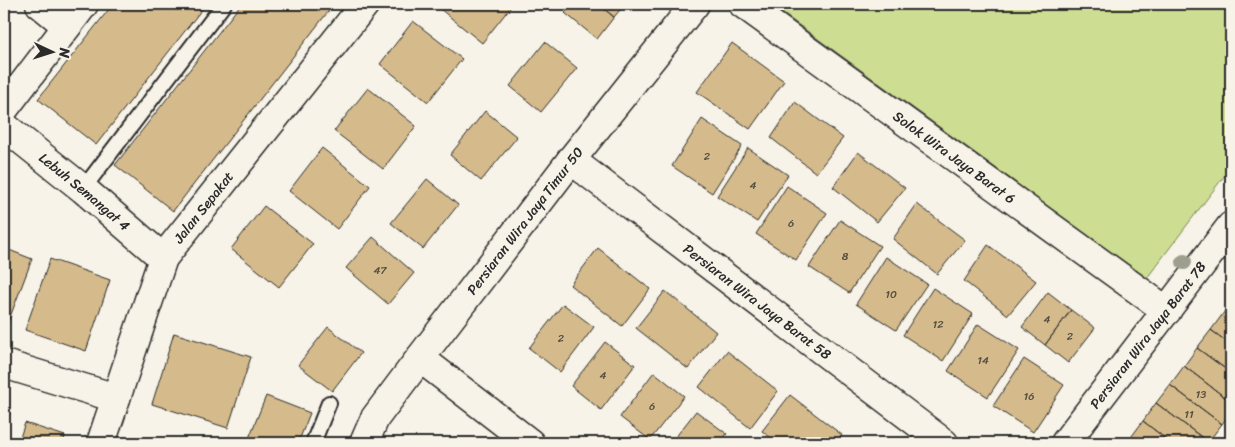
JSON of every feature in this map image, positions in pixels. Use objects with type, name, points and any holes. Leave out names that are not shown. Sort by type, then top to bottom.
[{"type":"street","points":[[40,4],[67,26]]},
{"type":"street","points":[[4,109],[84,4]]},
{"type":"street","name":"Jalan Sepakat","points":[[101,443],[163,258],[365,4]]},
{"type":"street","name":"Persiaran Wira Jaya Timur 50","points":[[364,443],[375,418],[420,358],[695,4]]},
{"type":"street","name":"Solok Wira Jaya Barat 6","points":[[743,4],[1167,311]]},
{"type":"street","name":"Lebuh Semangat 4","points":[[4,126],[84,189],[163,258]]},
{"type":"street","name":"Persiaran Wira Jaya Barat 58","points":[[572,160],[944,443]]},
{"type":"street","name":"Persiaran Wira Jaya Barat 78","points":[[1065,443],[1231,226]]},
{"type":"street","points":[[420,358],[530,443]]},
{"type":"street","points":[[4,364],[116,398]]},
{"type":"lane","points":[[84,189],[224,4]]},
{"type":"lane","points":[[313,443],[329,403]]},
{"type":"green space","points":[[770,4],[1231,4],[1231,167],[1147,278]]},
{"type":"building","points":[[113,4],[206,4],[96,145],[38,99]]},
{"type":"building","points":[[241,4],[334,4],[173,211],[115,165]]},
{"type":"building","points":[[434,4],[513,4],[482,43]]},
{"type":"building","points":[[573,4],[598,4],[614,17],[597,39],[565,13]]},
{"type":"building","points":[[598,4],[625,4],[614,17]]},
{"type":"building","points":[[413,21],[462,59],[428,102],[380,64]]},
{"type":"building","points":[[545,42],[577,68],[541,112],[510,86]]},
{"type":"building","points":[[732,43],[784,81],[750,129],[697,92]]},
{"type":"building","points":[[368,88],[416,126],[383,169],[334,131]]},
{"type":"building","points":[[795,102],[843,138],[816,173],[771,138]]},
{"type":"building","points":[[485,111],[517,137],[481,181],[450,155]]},
{"type":"building","points":[[702,119],[742,146],[712,193],[672,166]]},
{"type":"building","points":[[322,148],[370,186],[337,229],[289,191]]},
{"type":"building","points":[[748,148],[788,175],[757,222],[717,196]]},
{"type":"building","points":[[858,152],[905,188],[877,222],[833,187]]},
{"type":"building","points":[[427,179],[458,205],[423,249],[391,223]]},
{"type":"building","points":[[787,186],[827,213],[796,260],[756,234]]},
{"type":"building","points":[[917,204],[965,240],[937,274],[893,239]]},
{"type":"building","points":[[264,206],[313,244],[279,287],[231,249]]},
{"type":"building","points":[[840,220],[880,246],[849,293],[809,267]]},
{"type":"building","points":[[373,237],[414,273],[388,304],[346,268]]},
{"type":"building","points":[[988,245],[1036,281],[1008,315],[964,281]]},
{"type":"building","points":[[4,248],[32,259],[7,325],[4,324]]},
{"type":"building","points":[[598,248],[650,289],[622,326],[570,285]]},
{"type":"building","points":[[886,257],[927,284],[896,330],[856,304]]},
{"type":"building","points":[[50,259],[110,280],[86,351],[25,330]]},
{"type":"building","points":[[933,288],[973,314],[943,361],[903,335]]},
{"type":"building","points":[[665,291],[716,332],[688,369],[636,328]]},
{"type":"building","points":[[1048,292],[1071,310],[1045,345],[1022,327]]},
{"type":"building","points":[[563,304],[594,327],[560,372],[529,348]]},
{"type":"building","points":[[1071,310],[1095,328],[1068,363],[1045,345]]},
{"type":"building","points":[[1225,311],[1231,316],[1231,345],[1211,330]]},
{"type":"building","points":[[978,324],[1019,350],[988,397],[948,371]]},
{"type":"building","points":[[328,327],[361,353],[332,391],[298,365]]},
{"type":"building","points":[[1211,330],[1231,345],[1231,373],[1197,348]]},
{"type":"building","points":[[174,333],[251,357],[228,428],[152,404]]},
{"type":"building","points":[[605,342],[635,365],[601,410],[571,386]]},
{"type":"building","points":[[1197,348],[1231,373],[1231,402],[1184,366]]},
{"type":"building","points":[[727,351],[778,391],[750,428],[699,387]]},
{"type":"building","points":[[1024,359],[1064,385],[1033,432],[993,406]]},
{"type":"building","points":[[1184,366],[1231,402],[1231,412],[1222,424],[1170,385]]},
{"type":"building","points":[[654,372],[684,396],[650,440],[620,417]]},
{"type":"building","points":[[1170,385],[1222,424],[1208,442],[1156,403]]},
{"type":"building","points":[[790,395],[842,435],[836,443],[777,443],[762,431]]},
{"type":"building","points":[[266,396],[310,413],[298,443],[247,443]]},
{"type":"building","points":[[1156,403],[1208,443],[1171,443],[1143,421]]},
{"type":"building","points":[[4,411],[10,413],[4,431]]},
{"type":"building","points":[[696,411],[727,434],[719,443],[671,443]]},
{"type":"building","points":[[1143,421],[1171,443],[1133,443],[1129,440]]},
{"type":"building","points":[[25,423],[65,436],[63,443],[18,443]]}]
